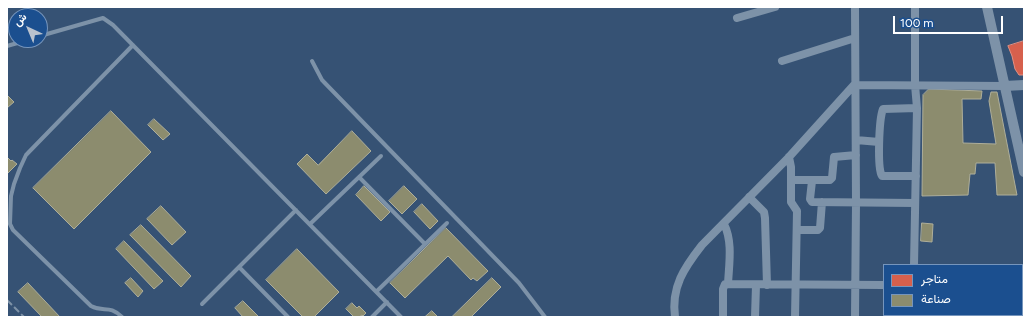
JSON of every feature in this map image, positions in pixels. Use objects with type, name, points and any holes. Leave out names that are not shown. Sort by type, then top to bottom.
[{"type":"street","points":[[737,18],[775,7]]},
{"type":"street","points":[[855,7],[855,317]]},
{"type":"street","points":[[914,264],[917,108],[915,85],[915,7]]},
{"type":"street","points":[[987,7],[1024,172]]},
{"type":"street","points":[[782,61],[854,38]]},
{"type":"street","points":[[675,317],[674,299],[676,286],[682,272],[702,245],[789,157],[854,85],[1024,85]]},
{"type":"street","points":[[916,176],[882,176],[880,171],[879,142],[883,110],[917,108]]},
{"type":"street","points":[[856,140],[879,142]]},
{"type":"street","points":[[792,180],[830,180],[832,178],[834,157],[856,155]]},
{"type":"street","points":[[789,157],[792,180],[791,202],[797,211],[795,317]]},
{"type":"street","points":[[812,181],[811,201],[915,203]]},
{"type":"street","points":[[749,196],[764,212],[767,285]]},
{"type":"street","points":[[797,230],[818,230],[820,228],[822,202]]},
{"type":"street","points":[[724,224],[729,239],[728,284]]},
{"type":"street","points":[[723,317],[723,287],[725,284],[883,285]]},
{"type":"street","points":[[755,317],[756,285]]},
{"type":"lane","points":[[48,34],[103,18],[112,25],[401,317]]},
{"type":"lane","points":[[122,317],[114,310],[106,308],[99,309],[91,306],[13,230],[10,224],[10,210],[14,184],[26,155],[133,45]]},
{"type":"lane","points":[[312,61],[322,80],[519,283],[545,317]]},
{"type":"lane","points":[[310,224],[381,156]]},
{"type":"lane","points":[[359,177],[425,244]]},
{"type":"lane","points":[[202,304],[296,210]]},
{"type":"lane","points":[[376,291],[447,223]]},
{"type":"lane","points":[[239,267],[288,317]]},
{"type":"lane","points":[[372,317],[387,302]]},
{"type":"building: متاجر","points":[[1024,41],[1024,75],[1019,75],[1015,69],[1008,46]]},
{"type":"building: صناعة","points":[[929,89],[982,91],[981,99],[962,99],[963,143],[996,144],[989,101],[991,92],[997,92],[1017,195],[997,195],[995,163],[976,163],[975,174],[970,174],[968,195],[922,196],[923,95]]},
{"type":"building: صناعة","points":[[7,95],[14,102],[7,108]]},
{"type":"building: صناعة","points":[[111,111],[151,152],[74,229],[33,188]]},
{"type":"building: صناعة","points":[[154,119],[170,134],[163,140],[148,125]]},
{"type":"building: صناعة","points":[[352,131],[371,151],[326,194],[297,164],[307,154],[318,165]]},
{"type":"building: صناعة","points":[[7,157],[17,164],[7,174]]},
{"type":"building: صناعة","points":[[364,186],[390,212],[381,221],[356,195]]},
{"type":"building: صناعة","points":[[404,186],[417,199],[402,214],[389,201]]},
{"type":"building: صناعة","points":[[422,204],[438,221],[430,229],[414,212]]},
{"type":"building: صناعة","points":[[161,206],[186,232],[172,245],[147,219]]},
{"type":"building: صناعة","points":[[922,223],[933,224],[932,242],[921,241]]},
{"type":"building: صناعة","points":[[141,225],[191,276],[181,287],[130,235]]},
{"type":"building: صناعة","points":[[446,228],[488,271],[477,281],[473,278],[471,280],[448,256],[405,298],[390,283]]},
{"type":"building: صناعة","points":[[124,241],[163,281],[154,289],[116,249]]},
{"type":"building: صناعة","points":[[297,249],[339,292],[314,317],[303,317],[266,280]]},
{"type":"building: صناعة","points":[[131,278],[143,291],[138,297],[125,283]]},
{"type":"building: صناعة","points":[[492,278],[501,287],[471,317],[452,317]]},
{"type":"building: صناعة","points":[[28,283],[60,317],[42,317],[18,292]]},
{"type":"building: صناعة","points":[[243,301],[259,317],[243,317],[235,308]]},
{"type":"building: صناعة","points":[[352,303],[357,308],[359,306],[366,313],[363,316],[354,317],[346,309]]},
{"type":"building: صناعة","points":[[432,311],[438,317],[425,317]]},
{"type":"railway","points":[[7,300],[24,317]]}]
